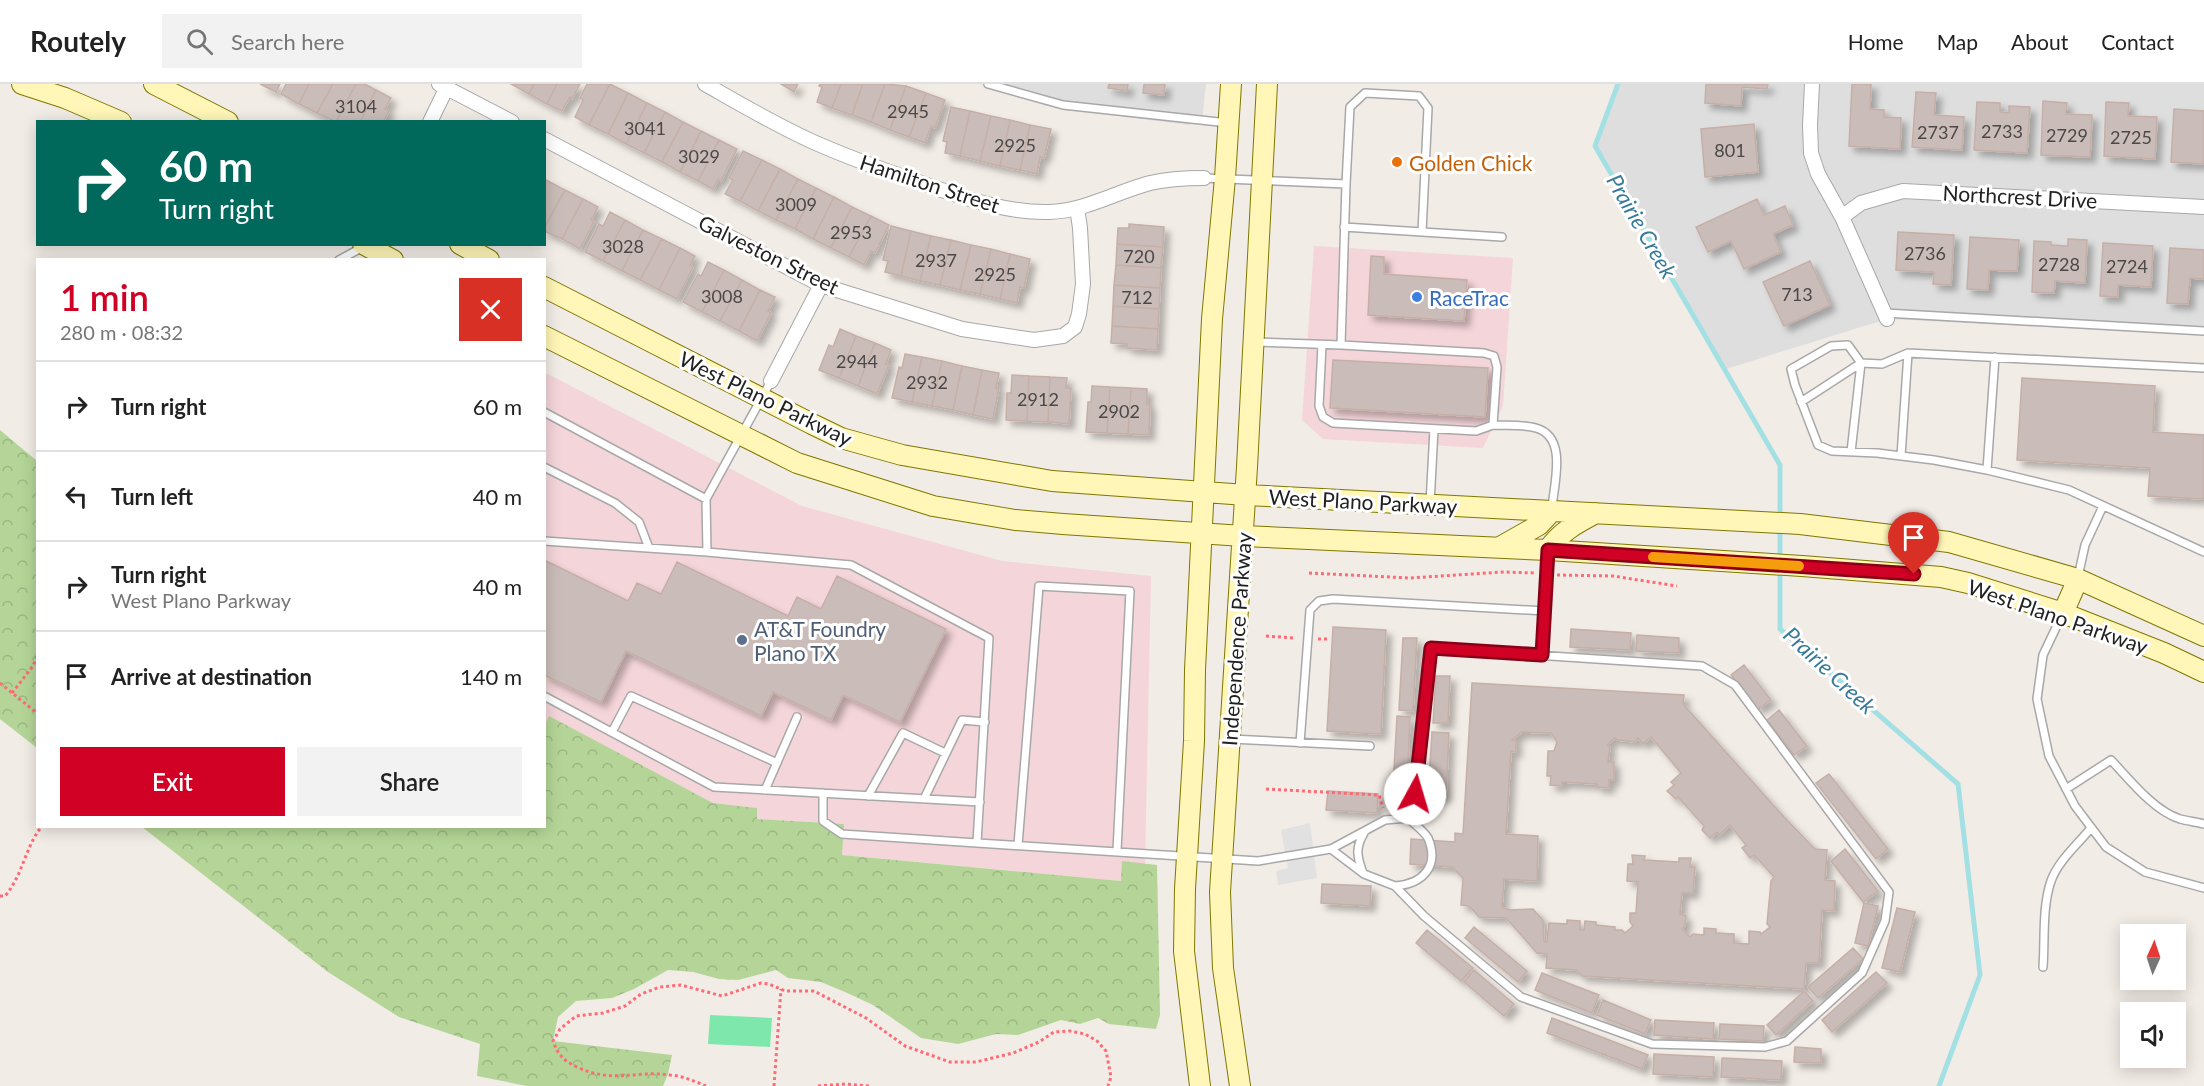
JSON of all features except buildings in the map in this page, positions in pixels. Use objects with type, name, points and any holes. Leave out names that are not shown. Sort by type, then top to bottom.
[{"type":"main road","points":[[22,84],[65,98],[116,120]]},
{"type":"main road","points":[[154,84],[224,120]]},
{"type":"main road","name":"Independence Parkway","points":[[1200,1086],[1184,951],[1212,319],[1231,84]]},
{"type":"main road","name":"Independence Parkway","points":[[1240,1086],[1223,968],[1220,892],[1246,495],[1267,84]]},
{"type":"main road","points":[[464,246],[485,258]]},
{"type":"main road","points":[[364,247],[389,258]]},
{"type":"main road","name":"West Plano Parkway","points":[[546,288],[766,390],[841,438],[902,455],[1052,482],[1246,495],[1752,521],[1895,534],[1949,542],[2078,579],[2204,636]]},
{"type":"main road","name":"West Plano Parkway","points":[[546,337],[797,463],[933,506],[1015,520],[1243,536],[1548,550],[1802,566],[1941,578],[1968,583],[2063,613],[2164,653],[2204,672]]},
{"type":"main road","points":[[1498,548],[1539,525],[1552,511]]},
{"type":"main road","points":[[1548,550],[1566,530],[1596,513]]},
{"type":"main road","points":[[2063,613],[2078,579]]},
{"type":"street","name":"Hamilton Street","points":[[705,84],[817,144],[962,197],[1010,208],[1047,212],[1077,208],[1149,183],[1184,178],[1204,178]]},
{"type":"street","points":[[1812,84],[1811,153],[1818,174],[1842,217],[1886,316]]},
{"type":"street","points":[[431,120],[443,86],[508,120]]},
{"type":"street","name":"Galveston Street","points":[[546,140],[821,285],[962,329],[1034,340],[1063,336],[1075,327],[1083,284],[1077,208]]},
{"type":"street","name":"Northcrest Drive","points":[[1842,217],[1861,203],[1903,191],[2204,207]]},
{"type":"street","points":[[766,390],[821,285]]},
{"type":"lane","points":[[988,84],[1064,105],[1228,123]]},
{"type":"lane","points":[[1341,345],[1350,107],[1365,93],[1419,96],[1428,108],[1422,231]]},
{"type":"lane","points":[[1204,178],[1346,184]]},
{"type":"lane","points":[[1344,227],[1502,237]]},
{"type":"lane","points":[[343,258],[364,247]]},
{"type":"lane","points":[[1886,316],[2204,331]]},
{"type":"lane","points":[[1254,342],[1484,353],[1494,356],[1497,368],[1493,425]]},
{"type":"lane","points":[[1322,345],[1319,405],[1323,417],[1333,423],[1476,431],[1493,425],[1534,427],[1548,433],[1556,445],[1552,511]]},
{"type":"lane","points":[[1851,452],[1861,363],[1848,345],[1831,346],[1791,369],[1818,445],[1832,451],[1901,456],[1987,470],[2069,490],[2204,552]]},
{"type":"lane","points":[[1901,456],[1908,353]]},
{"type":"lane","points":[[1801,402],[1861,363],[1882,364],[1908,353],[2204,368]]},
{"type":"lane","points":[[1987,470],[1995,357]]},
{"type":"lane","points":[[707,552],[706,499],[766,390]]},
{"type":"lane","points":[[546,413],[706,499]]},
{"type":"lane","points":[[1430,505],[1434,429]]},
{"type":"lane","points":[[546,468],[615,503],[639,522],[649,548]]},
{"type":"lane","points":[[2078,579],[2085,545],[2103,506]]},
{"type":"lane","points":[[546,541],[851,565],[989,638],[977,843]]},
{"type":"lane","points":[[1542,655],[1548,550]]},
{"type":"lane","points":[[1018,845],[1039,586],[1130,591],[1116,851]]},
{"type":"lane","points":[[1300,743],[1310,610],[1319,601],[1333,599],[1545,611]]},
{"type":"lane","points":[[2063,613],[2043,655],[2037,699],[2049,756],[2075,806],[2106,847],[2145,872],[2204,888]]},
{"type":"lane","points":[[1395,886],[1424,916],[1521,997],[1652,1044],[1766,1047],[1787,1041],[1862,973],[1886,921],[1888,892],[1735,685],[1702,666],[1431,648],[1415,794],[1408,818]]},
{"type":"lane","points":[[612,732],[631,696],[777,763]]},
{"type":"lane","points":[[546,697],[714,787],[980,802]]},
{"type":"lane","points":[[765,790],[797,717]]},
{"type":"lane","points":[[924,799],[962,720],[985,722]]},
{"type":"lane","points":[[868,796],[903,733],[945,753]]},
{"type":"lane","points":[[1229,739],[1370,746]]},
{"type":"lane","points":[[2066,789],[2111,760],[2138,789],[2168,814],[2204,824]]},
{"type":"lane","points":[[824,793],[823,821],[842,834],[1258,861],[1331,849],[1385,820],[1408,818],[1427,836],[1432,855],[1424,876],[1411,885],[1395,886],[1364,874],[1331,849]]},
{"type":"lane","points":[[2043,967],[2046,912],[2051,881],[2063,861],[2091,828]]},
{"type":"lane","points":[[1364,874],[1356,855],[1359,842],[1366,831]]},
{"type":"path","points":[[1309,573],[1410,578],[1503,572],[1530,573]]},
{"type":"path","points":[[1564,575],[1613,576],[1677,586]]},
{"type":"path","points":[[1266,636],[1294,638]]},
{"type":"path","points":[[1316,639],[1329,639]]},
{"type":"path","points":[[12,693],[36,659]]},
{"type":"path","points":[[0,683],[36,712]]},
{"type":"path","points":[[1266,789],[1379,795],[1384,809]]},
{"type":"path","points":[[0,896],[5,896],[12,887],[21,871],[32,838],[40,828]]},
{"type":"path","points":[[706,1086],[668,1074],[616,1077],[589,1073],[565,1062],[557,1052],[553,1041],[560,1029],[576,1016],[603,1013],[625,1006],[641,994],[660,987],[681,985],[722,996],[761,983],[795,992],[814,991],[866,1018],[905,1046],[950,1062],[976,1062],[1012,1053],[1039,1042],[1054,1032],[1070,1031],[1085,1034],[1097,1041],[1106,1051],[1111,1077],[1108,1086]]},
{"type":"path","points":[[774,1086],[781,989]]},
{"type":"path","points":[[818,1086],[845,1084],[869,1086]]},
{"type":"shaded area","points":[[984,84],[1206,84],[1202,122],[1191,121],[1190,125],[1124,117],[1064,106]]},
{"type":"shaded area","points":[[1618,84],[2204,84],[2204,335],[1887,319],[1726,369],[1595,146]]},
{"type":"shaded area","points":[[1314,246],[1513,258],[1503,406],[1483,448],[1323,439],[1302,420]]},
{"type":"shaded area","points":[[546,373],[802,506],[1002,561],[1151,576],[1145,864],[1122,862],[1122,881],[842,855],[843,824],[757,819],[757,808],[713,803],[550,717],[546,725]]},
{"type":"shaded area","points":[[1310,823],[1317,878],[1278,885],[1276,871],[1288,868],[1281,830]]},
{"type":"green space","points":[[0,430],[36,460],[36,747],[0,719]]},
{"type":"green space","points":[[549,716],[713,803],[757,808],[757,819],[844,824],[842,855],[1121,881],[1122,861],[1157,865],[1160,1015],[1156,1029],[1109,1024],[1098,1018],[1080,1024],[1061,1020],[1018,1035],[996,1034],[958,1044],[921,1038],[873,1005],[821,982],[788,978],[776,970],[738,980],[668,970],[612,998],[576,1001],[558,1017],[553,1041],[672,1055],[663,1086],[527,1086],[477,1076],[480,1044],[399,1017],[328,972],[143,828],[546,828],[546,723]]},
{"type":"green space","points":[[710,1015],[772,1018],[770,1047],[708,1044]]},
{"type":"waterway","name":"Prairie Creek","points":[[1618,84],[1595,146],[1780,465],[1780,559]]},
{"type":"waterway","name":"Prairie Creek","points":[[1780,569],[1780,629],[1958,784],[1980,975],[1939,1086]]},
{"type":"slow traffic","points":[[1653,557],[1799,566]]},
{"type":"place","name":"Golden Chick","points":[[1397,162]]},
{"type":"place","name":"RaceTrac","points":[[1417,297]]},
{"type":"place","name":"AT&T Foundry Plano TX","points":[[742,640]]},
{"type":"route","points":[[1415,794],[1431,648],[1542,655],[1548,550],[1914,574]]}]
